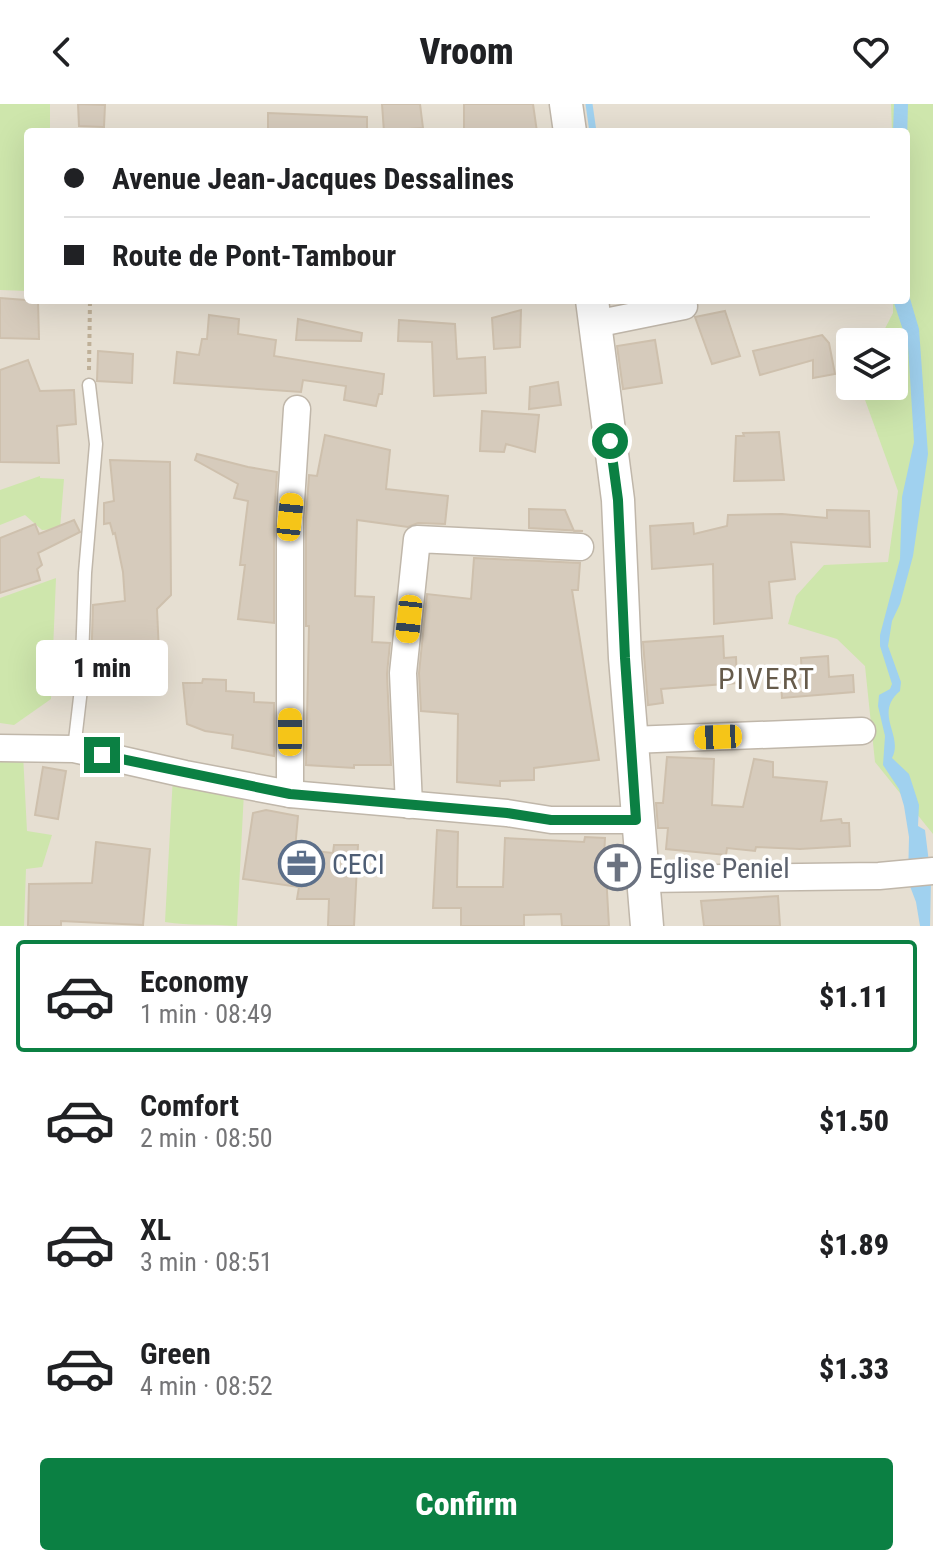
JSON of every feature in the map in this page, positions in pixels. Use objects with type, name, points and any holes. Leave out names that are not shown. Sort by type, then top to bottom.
[{"type":"street","points":[[566,104],[569,128]]},
{"type":"street","points":[[647,926],[636,820],[618,500],[593,312],[684,306]]},
{"type":"street","points":[[290,794],[290,517],[296,466],[297,409]]},
{"type":"street","points":[[409,805],[403,673],[417,539],[580,547]]},
{"type":"street","points":[[631,740],[862,731]]},
{"type":"street","points":[[0,748],[74,749],[290,794],[507,813],[551,820],[636,820]]},
{"type":"street","points":[[642,879],[879,876],[933,871]]},
{"type":"lane","points":[[74,749],[83,662],[85,573],[96,444],[89,385]]},
{"type":"path","points":[[89,385],[90,304]]},
{"type":"shaded area","points":[[0,104],[933,104],[933,926],[0,926]]},
{"type":"green space","points":[[0,104],[50,104],[50,128],[24,128],[24,291],[0,290]]},
{"type":"green space","points":[[891,104],[933,104],[933,834],[875,762],[865,666],[837,639],[788,624],[796,596],[824,565],[888,562],[898,491],[865,400],[908,400],[908,328],[885,328],[893,313],[893,304],[910,304],[910,128],[892,128]]},
{"type":"green space","points":[[40,476],[64,479],[60,529],[42,530],[25,515],[0,525],[0,490]]},
{"type":"green space","points":[[56,578],[51,699],[14,725],[0,723],[0,598]]},
{"type":"green space","points":[[23,754],[27,831],[52,835],[42,867],[26,869],[24,926],[0,926],[0,755]]},
{"type":"green space","points":[[173,776],[244,792],[237,926],[165,922]]},
{"type":"water","points":[[894,104],[908,104],[907,128],[893,128]]},
{"type":"water","points":[[910,299],[919,329],[928,454],[913,556],[892,621],[888,646],[901,682],[900,691],[889,708],[889,716],[895,741],[892,758],[909,774],[919,805],[918,826],[925,830],[931,879],[930,926],[920,926],[908,881],[909,837],[904,806],[899,789],[883,765],[885,736],[878,706],[879,695],[890,689],[892,684],[880,646],[880,635],[900,559],[902,497],[914,442],[908,328],[902,328],[894,304],[910,304]]},
{"type":"building","points":[[78,104],[105,105],[104,127],[79,126]]},
{"type":"building","points":[[382,104],[420,104],[423,128],[384,128]]},
{"type":"building","points":[[464,104],[533,104],[536,128],[464,128]]},
{"type":"building","points":[[268,113],[367,117],[367,128],[268,128]]},
{"type":"building","points":[[0,298],[38,304],[39,339],[0,338]]},
{"type":"building","points":[[521,310],[520,347],[494,349],[492,318]]},
{"type":"building","points":[[725,311],[740,356],[712,364],[695,317]]},
{"type":"building","points":[[209,315],[239,319],[238,334],[276,340],[274,356],[384,374],[382,394],[379,394],[376,406],[344,400],[346,386],[303,380],[301,392],[174,383],[177,352],[199,355],[202,339],[207,339]]},
{"type":"building","points":[[298,319],[362,333],[361,341],[296,340]]},
{"type":"building","points":[[399,320],[455,324],[457,359],[485,357],[486,393],[434,396],[432,342],[398,341]]},
{"type":"building","points":[[822,335],[829,343],[835,374],[813,378],[813,360],[760,375],[753,351]]},
{"type":"building","points":[[655,340],[662,383],[623,389],[617,346]]},
{"type":"building","points":[[98,351],[133,354],[132,383],[97,381]]},
{"type":"building","points":[[28,360],[40,391],[74,390],[76,424],[57,426],[59,463],[0,462],[0,370]]},
{"type":"building","points":[[558,382],[561,405],[529,409],[530,387]]},
{"type":"building","points":[[482,411],[539,415],[535,452],[506,444],[504,452],[480,451]]},
{"type":"building","points":[[779,432],[784,480],[734,481],[736,436]]},
{"type":"building","points":[[325,435],[390,450],[386,489],[448,496],[445,524],[418,523],[408,527],[357,520],[355,596],[374,597],[372,642],[390,643],[387,674],[391,765],[354,765],[354,768],[306,765],[309,626],[306,626],[306,518],[309,475],[317,476]]},
{"type":"building","points":[[197,454],[277,472],[274,623],[238,619],[245,565],[240,565],[248,501],[234,498],[238,484],[195,460]]},
{"type":"building","points":[[110,460],[170,462],[171,595],[157,609],[159,653],[115,656],[116,667],[91,670],[93,605],[125,601],[115,533],[110,523],[104,524],[104,503],[114,501]]},
{"type":"building","points":[[529,509],[565,510],[574,530],[529,528]]},
{"type":"building","points":[[827,510],[869,511],[870,547],[791,542],[795,579],[769,582],[772,618],[714,624],[713,564],[652,569],[650,526],[693,523],[694,534],[727,526],[728,515],[782,514],[827,518]]},
{"type":"building","points":[[74,520],[80,532],[38,553],[42,565],[37,569],[40,580],[0,593],[0,538],[35,524],[39,534]]},
{"type":"building","points":[[474,558],[580,563],[578,590],[572,590],[599,760],[534,768],[534,780],[500,781],[500,786],[457,782],[458,714],[421,711],[419,673],[427,594],[471,599]]},
{"type":"building","points":[[723,636],[724,658],[736,657],[737,683],[661,689],[663,703],[648,705],[643,642]]},
{"type":"building","points":[[828,656],[829,677],[853,675],[854,692],[782,698],[781,681],[802,679],[801,658]]},
{"type":"building","points":[[203,679],[226,680],[226,691],[254,693],[254,702],[274,703],[274,756],[232,748],[233,735],[205,731],[187,724],[183,683],[202,683]]},
{"type":"building","points":[[667,757],[714,759],[712,805],[743,807],[754,759],[773,762],[773,777],[827,782],[821,821],[841,819],[842,823],[849,823],[850,846],[800,849],[756,847],[755,851],[727,848],[726,855],[666,849],[668,828],[658,828],[656,803],[663,803]]},
{"type":"building","points":[[43,767],[66,771],[58,819],[35,815]]},
{"type":"building","points":[[266,810],[298,816],[295,849],[333,853],[334,845],[358,845],[354,926],[328,926],[329,899],[297,899],[299,887],[243,879],[253,813]]},
{"type":"building","points":[[437,830],[458,832],[457,887],[503,887],[505,838],[584,842],[585,837],[605,838],[603,874],[606,874],[609,926],[562,926],[561,914],[524,915],[524,926],[461,926],[461,908],[433,908]]},
{"type":"building","points":[[96,842],[150,849],[143,925],[61,921],[61,926],[28,926],[29,884],[92,883]]},
{"type":"building","points":[[778,896],[780,926],[704,926],[701,901]]},
{"type":"waterway","points":[[589,104],[592,128]]},
{"type":"place","name":"CECI","points":[[301,864]]},
{"type":"place","name":"Eglise Peniel","points":[[618,868]]},
{"type":"district","name":"PIVERT","points":[[767,678]]},
{"type":"route","points":[[102,755],[290,794],[507,813],[551,820],[636,820],[618,500],[610,441]]}]
